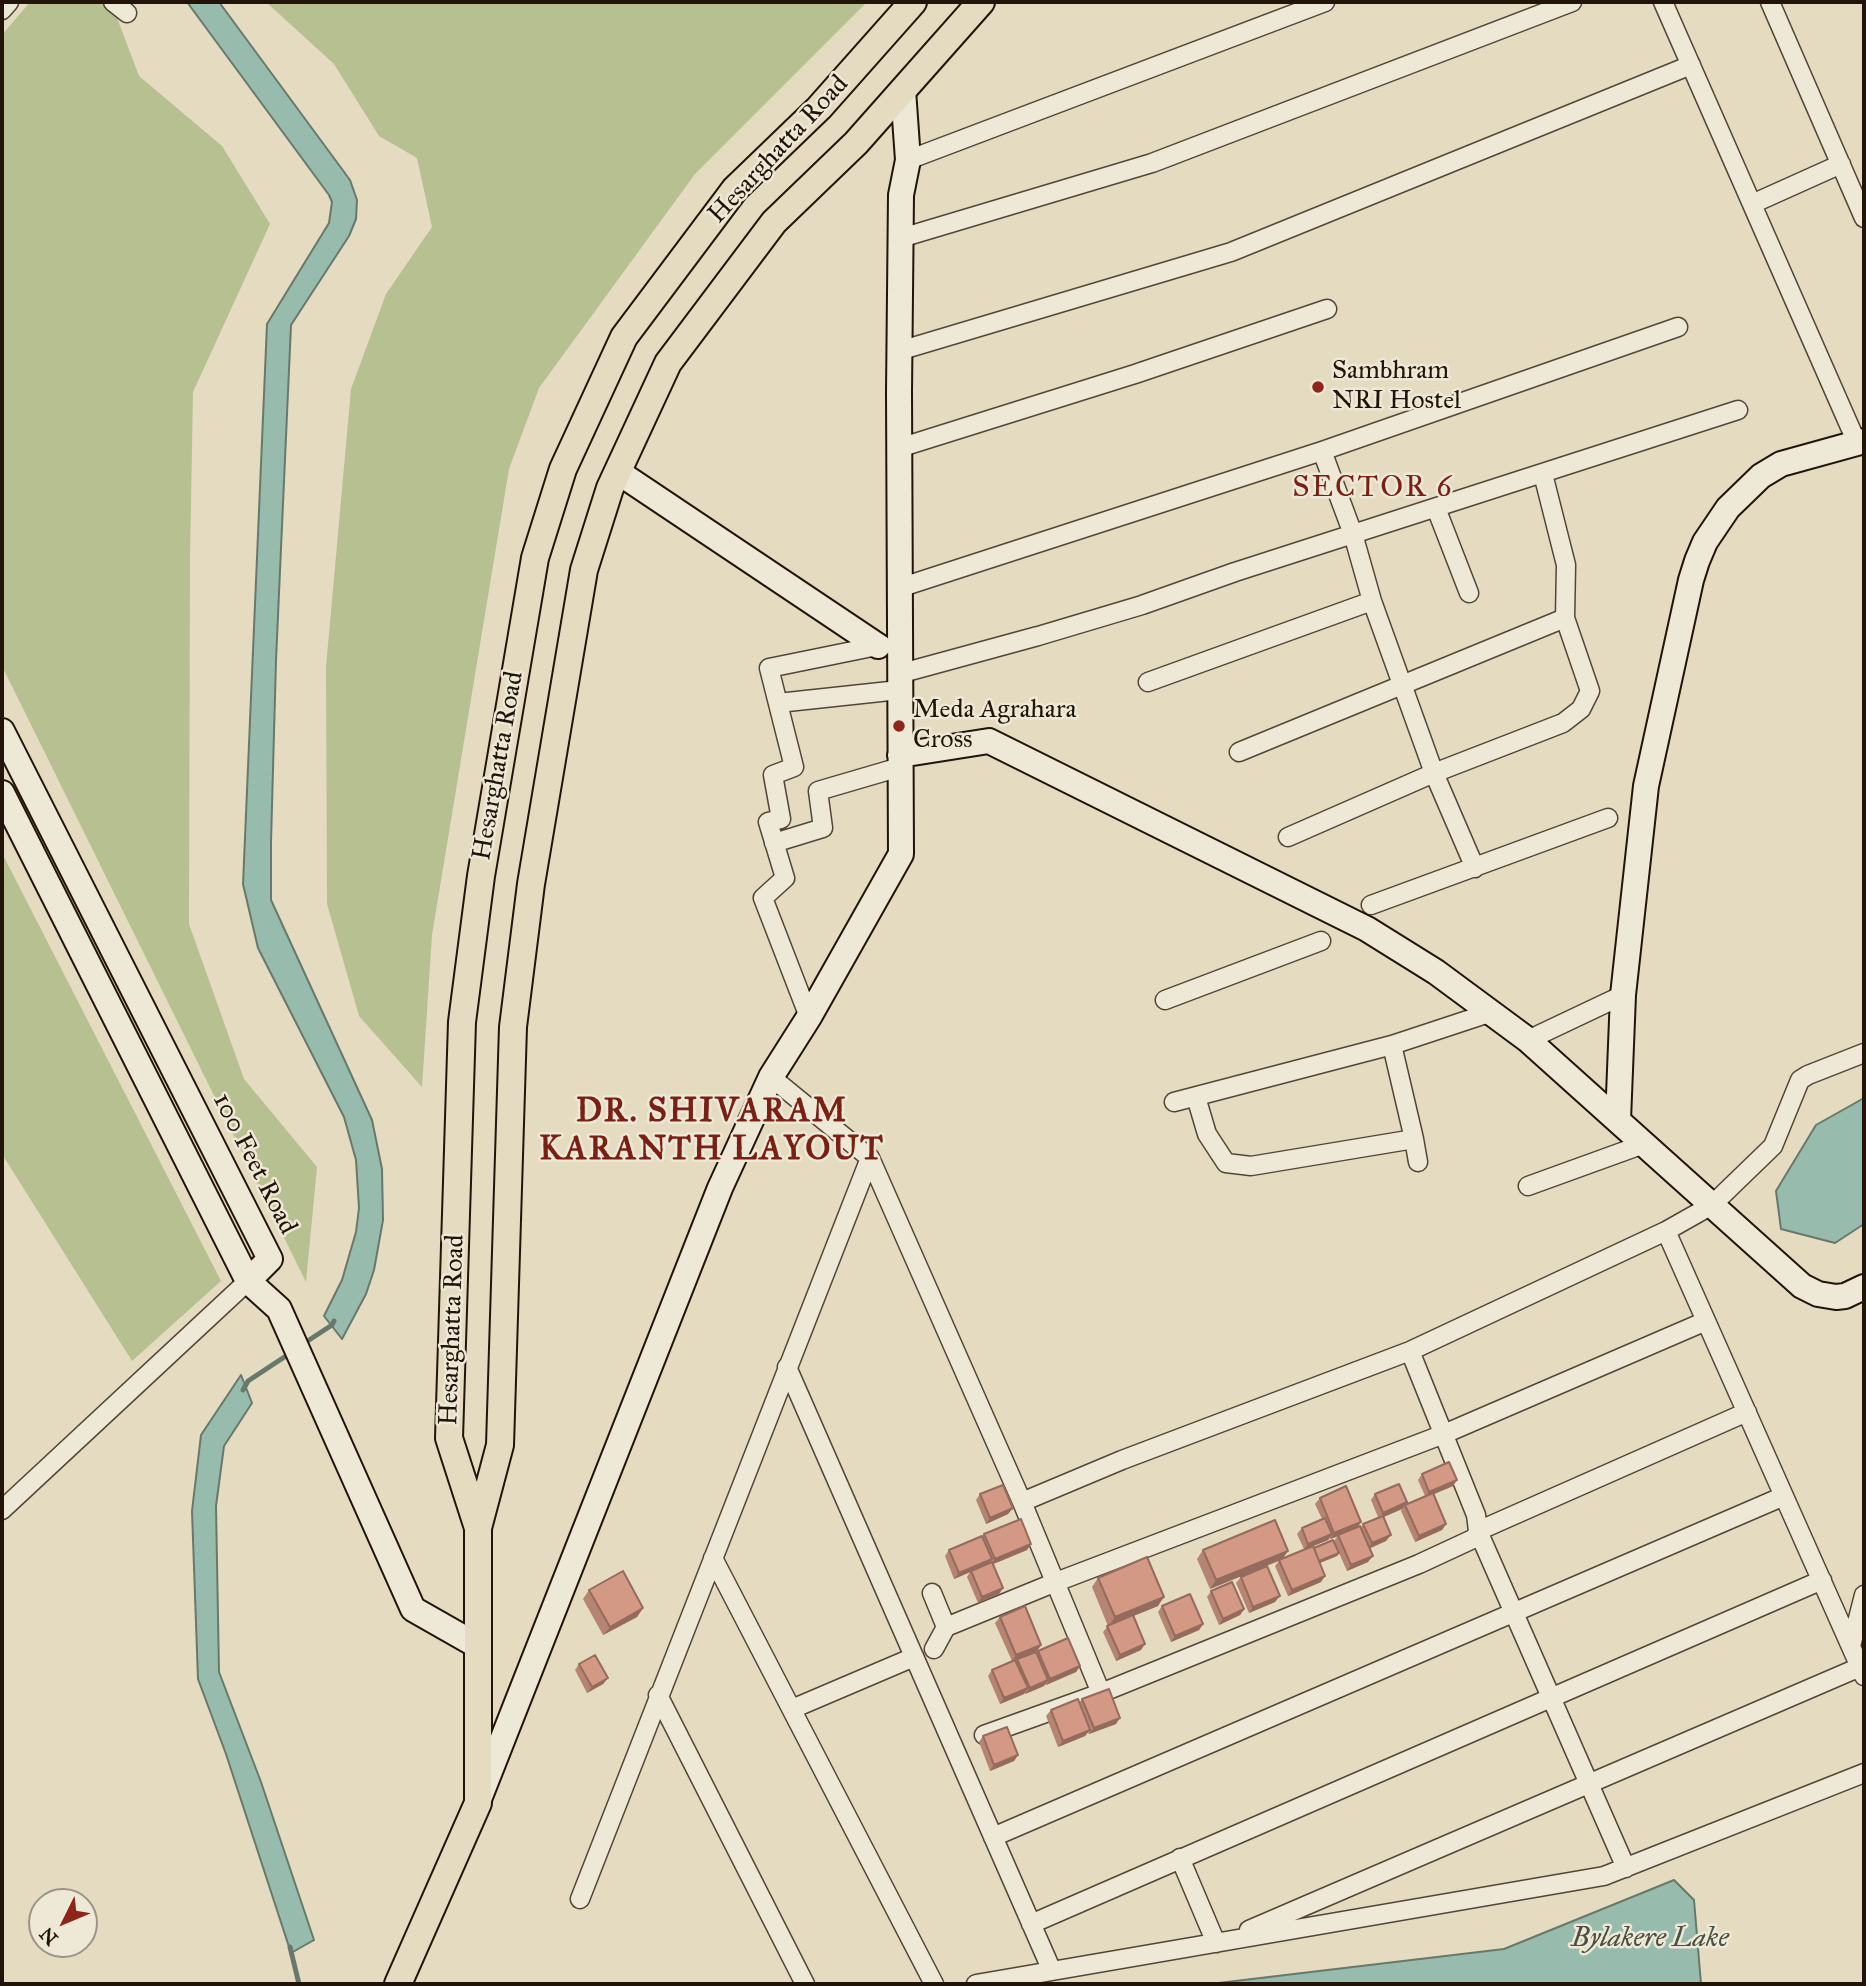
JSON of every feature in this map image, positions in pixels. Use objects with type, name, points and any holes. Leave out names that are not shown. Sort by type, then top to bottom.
[{"type":"main road","name":"Hesarghatta Road","points":[[478,1528],[449,1438],[462,1023],[481,876],[535,558],[563,469],[624,337],[735,189],[819,108],[913,2]]},
{"type":"main road","name":"Hesarghatta Road","points":[[478,1528],[500,1445],[513,1027],[531,884],[584,570],[610,488],[668,363],[774,222],[856,143],[981,2]]},
{"type":"main road","points":[[398,1984],[478,1803],[720,1188],[771,1077],[809,1017],[901,854],[899,679],[888,644],[899,588],[901,195],[908,160],[903,90]]},
{"type":"main road","points":[[1618,1121],[1623,995],[1646,786],[1690,580],[1705,542],[1728,508],[1761,476],[1781,464],[1861,442]]},
{"type":"main road","points":[[618,472],[888,644]]},
{"type":"main road","name":"100 Feet Road","points":[[2,731],[270,1259],[248,1281]]},
{"type":"main road","points":[[900,761],[989,741],[1367,929],[1436,972],[1528,1040],[1795,1280],[1810,1290],[1827,1296],[1845,1296],[1864,1287]]},
{"type":"main road","points":[[2,793],[248,1281],[279,1309],[413,1609],[478,1646]]},
{"type":"main road","points":[[478,1528],[478,1803]]},
{"type":"street","points":[[2,10],[9,2]]},
{"type":"street","points":[[908,160],[1325,2]]},
{"type":"street","points":[[901,238],[1152,163],[1572,2]]},
{"type":"street","points":[[1663,2],[1861,442]]},
{"type":"street","points":[[1770,2],[1864,218]]},
{"type":"street","points":[[899,351],[1231,251],[1691,65]]},
{"type":"street","points":[[1752,204],[1841,164]]},
{"type":"street","points":[[899,448],[1135,374],[1326,309]]},
{"type":"street","points":[[899,588],[1322,451],[1678,327]]},
{"type":"street","points":[[778,703],[899,679],[906,671],[1142,605],[1738,410]]},
{"type":"street","points":[[1322,451],[1434,774],[1475,868]]},
{"type":"street","points":[[1288,837],[1434,774],[1563,723],[1581,709],[1590,691],[1565,618],[1566,565],[1543,474]]},
{"type":"street","points":[[1436,508],[1469,593]]},
{"type":"street","points":[[1147,682],[1372,601]]},
{"type":"street","points":[[1239,752],[1565,618]]},
{"type":"street","points":[[809,1017],[763,898],[785,878],[768,822],[781,819],[773,775],[794,767],[769,668],[888,644]]},
{"type":"street","points":[[774,843],[823,828],[818,790],[900,761]]},
{"type":"street","points":[[1371,905],[1608,818]]},
{"type":"street","points":[[1165,1000],[1321,941]]},
{"type":"street","points":[[1528,1040],[1623,995]]},
{"type":"street","points":[[1174,1102],[1392,1045],[1492,1012]]},
{"type":"street","points":[[1392,1045],[1418,1162]]},
{"type":"street","points":[[1022,1502],[1135,1455],[1410,1351],[1666,1231],[1712,1205],[1773,1146],[1800,1080],[1864,1053]]},
{"type":"street","points":[[771,1077],[870,1158],[1022,1502],[1101,1693]]},
{"type":"street","points":[[1196,1097],[1207,1134],[1226,1163],[1251,1166],[1413,1139]]},
{"type":"street","points":[[1528,1186],[1644,1144]]},
{"type":"street","points":[[580,1899],[870,1158]]},
{"type":"street","points":[[1220,1942],[1862,1671],[1666,1231]]},
{"type":"street","points":[[2,1510],[248,1281]]},
{"type":"street","points":[[934,1649],[946,1627],[1056,1582],[1444,1434],[1706,1321]]},
{"type":"street","points":[[1410,1351],[1476,1515],[1478,1531],[1626,1868]]},
{"type":"street","points":[[787,1367],[1052,1971]]},
{"type":"street","points":[[984,1735],[1101,1693],[1419,1564],[1475,1538],[1478,1531],[1747,1412]]},
{"type":"street","points":[[993,1837],[1784,1496]]},
{"type":"street","points":[[713,1558],[934,1984]]},
{"type":"street","points":[[1031,1924],[1822,1580]]},
{"type":"street","points":[[932,1593],[946,1627]]},
{"type":"street","points":[[1851,1646],[1864,1595]]},
{"type":"street","points":[[792,1709],[914,1657]]},
{"type":"street","points":[[658,1695],[804,1984]]},
{"type":"street","points":[[976,1984],[1604,1876],[1864,1773]]},
{"type":"street","points":[[1180,1858],[1220,1942]]},
{"type":"shaded area","points":[[30,2],[111,2],[139,76],[222,146],[270,224],[193,392],[189,924],[244,1079],[317,1167],[306,1282],[2,666],[2,35]]},
{"type":"shaded area","points":[[266,2],[867,2],[695,174],[539,388],[509,469],[432,935],[422,1087],[359,1016],[327,904],[326,667],[351,389],[386,294],[432,227],[417,158],[379,136],[334,64]]},
{"type":"shaded area","points":[[2,853],[221,1281],[132,1361],[2,1154]]},
{"type":"water","points":[[187,2],[219,2],[350,180],[357,200],[356,219],[349,236],[291,325],[271,842],[271,900],[372,1120],[382,1169],[383,1220],[374,1270],[366,1294],[342,1339],[324,1316],[342,1280],[356,1232],[359,1208],[356,1160],[344,1117],[258,948],[243,884],[267,324],[329,223],[332,202]]},
{"type":"water","points":[[1864,1098],[1864,1224],[1835,1243],[1781,1229],[1776,1191],[1816,1125]]},
{"type":"water","points":[[241,1375],[252,1403],[224,1446],[216,1506],[219,1672],[261,1782],[314,1940],[291,1953],[226,1754],[198,1679],[192,1511],[201,1435]]},
{"type":"water","name":"Bylakere Lake","points":[[1674,1880],[1694,1900],[1701,1984],[1210,1984],[1504,1949]]},
{"type":"building","points":[[1449,1462],[1457,1480],[1429,1492],[1422,1474]]},
{"type":"building","points":[[1399,1484],[1407,1502],[1383,1513],[1375,1494]]},
{"type":"building","points":[[1003,1485],[1013,1508],[990,1518],[980,1494]]},
{"type":"building","points":[[1346,1486],[1361,1522],[1334,1533],[1320,1498]]},
{"type":"building","points":[[1433,1493],[1446,1524],[1419,1536],[1405,1505]]},
{"type":"building","points":[[1383,1516],[1391,1535],[1372,1543],[1363,1524]]},
{"type":"building","points":[[1325,1518],[1332,1534],[1308,1544],[1302,1528]]},
{"type":"building","points":[[1021,1519],[1031,1544],[995,1559],[984,1534]]},
{"type":"building","points":[[1275,1520],[1288,1551],[1216,1580],[1203,1550]]},
{"type":"building","points":[[1360,1526],[1373,1556],[1351,1565],[1338,1535]]},
{"type":"building","points":[[982,1536],[992,1559],[959,1573],[949,1550]]},
{"type":"building","points":[[1333,1540],[1339,1553],[1319,1561],[1314,1548]]},
{"type":"building","points":[[1313,1546],[1325,1576],[1292,1590],[1279,1560]]},
{"type":"building","points":[[1147,1557],[1164,1597],[1115,1617],[1098,1578]]},
{"type":"building","points":[[992,1562],[1003,1588],[982,1597],[971,1571]]},
{"type":"building","points":[[1267,1566],[1280,1596],[1253,1607],[1241,1577]]},
{"type":"building","points":[[623,1571],[643,1608],[610,1627],[589,1590]]},
{"type":"building","points":[[1232,1582],[1244,1609],[1223,1619],[1211,1591]]},
{"type":"building","points":[[1190,1594],[1203,1624],[1175,1636],[1162,1606]]},
{"type":"building","points":[[1025,1606],[1041,1645],[1016,1655],[1000,1617]]},
{"type":"building","points":[[1133,1615],[1145,1644],[1120,1655],[1107,1626]]},
{"type":"building","points":[[1068,1638],[1080,1666],[1050,1679],[1038,1651]]},
{"type":"building","points":[[1036,1652],[1048,1680],[1030,1688],[1017,1659]]},
{"type":"building","points":[[595,1655],[608,1678],[592,1687],[579,1664]]},
{"type":"building","points":[[1015,1660],[1028,1688],[1004,1698],[992,1670]]},
{"type":"building","points":[[1109,1689],[1120,1718],[1094,1728],[1082,1699]]},
{"type":"building","points":[[1078,1699],[1090,1730],[1063,1741],[1051,1710]]},
{"type":"building","points":[[1007,1727],[1018,1755],[994,1765],[983,1736]]},
{"type":"waterway","points":[[303,1344],[334,1321]]},
{"type":"waterway","points":[[243,1390],[248,1381],[292,1352]]},
{"type":"waterway","points":[[290,1947],[299,1984]]},
{"type":"place","name":"Sambhram NRI Hostel","points":[[1318,387]]},
{"type":"place","name":"Meda Agrahara Cross","points":[[899,726]]},
{"type":"district","name":"SECTOR 6","points":[[1373,489]]},
{"type":"district","name":"DR. SHIVARAM KARANTH LAYOUT","points":[[712,1132]]}]
